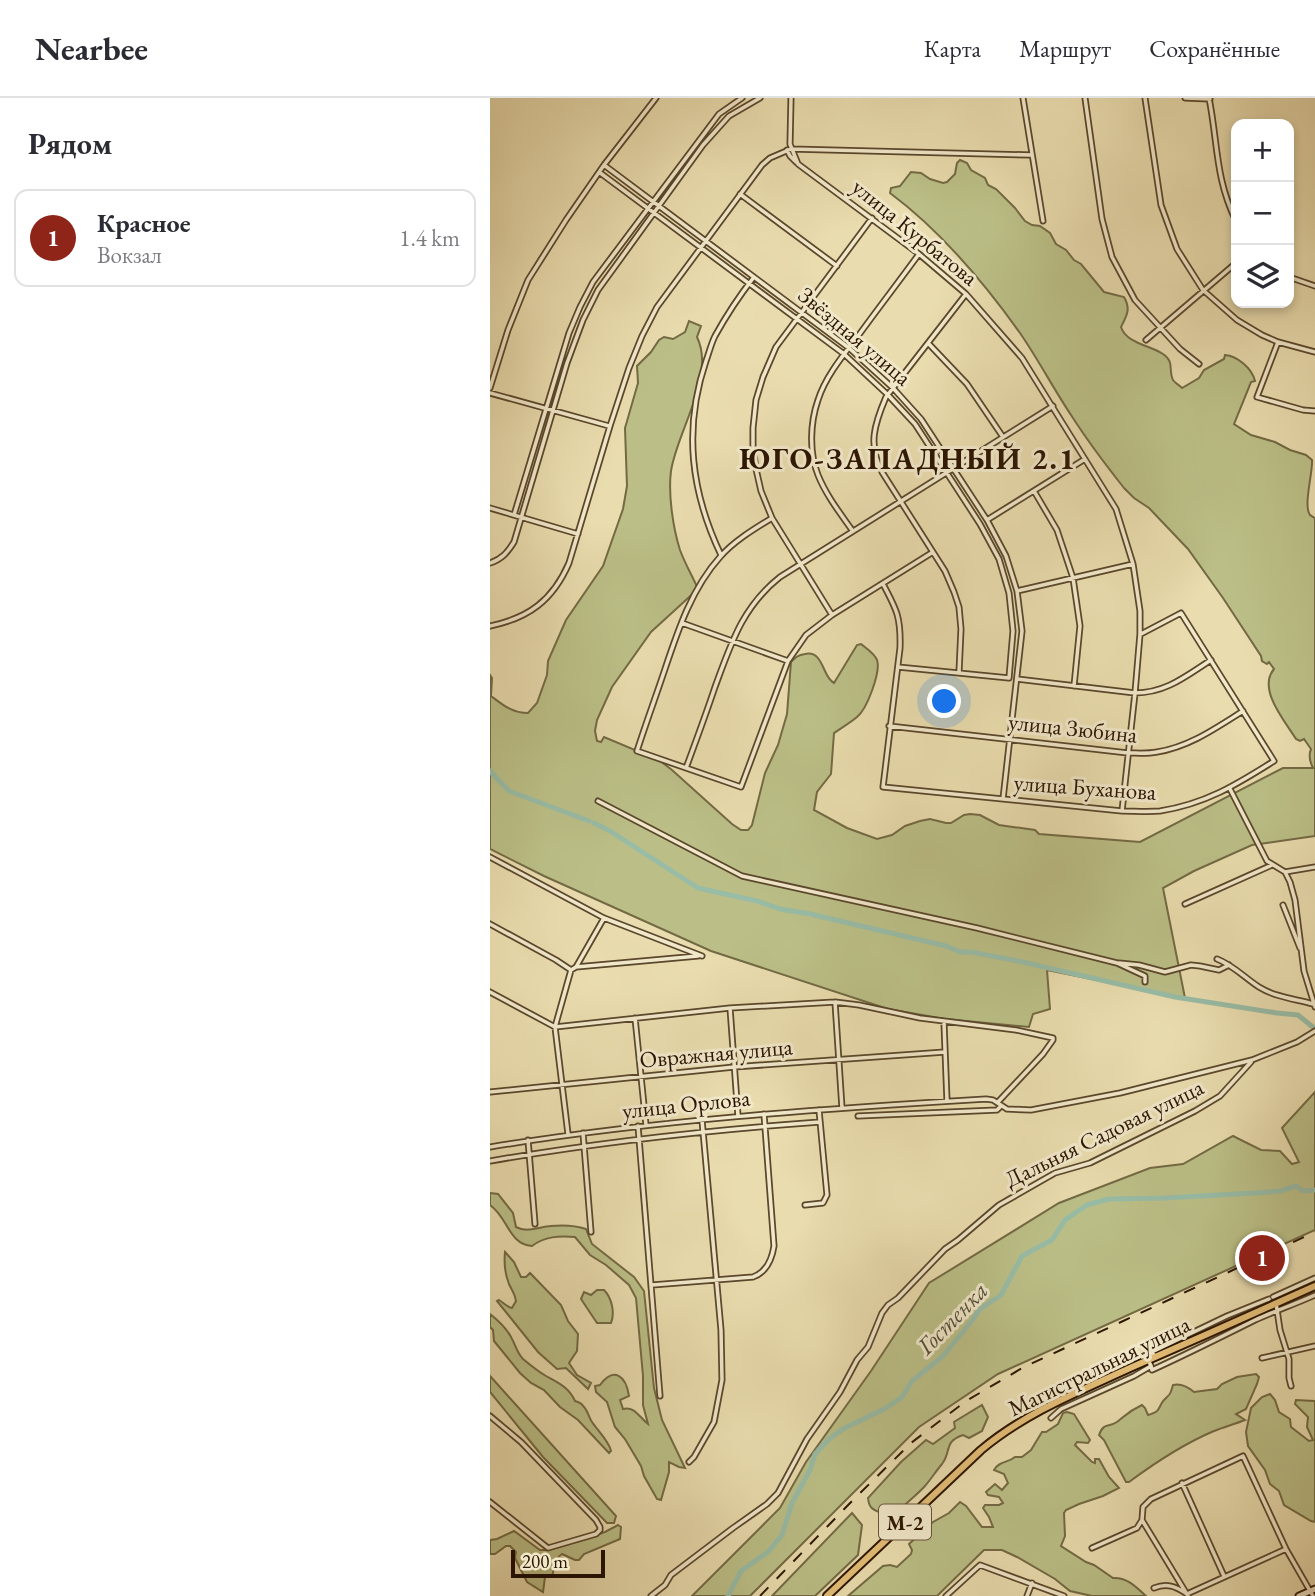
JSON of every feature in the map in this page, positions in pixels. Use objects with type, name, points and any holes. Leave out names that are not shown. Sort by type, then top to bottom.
[{"type":"main road","name":"Магистральная улица","points":[[827,1596],[954,1476],[995,1439],[1020,1421],[1149,1358],[1315,1286]]},
{"type":"street","points":[[610,426],[490,390],[508,330],[528,280],[604,165],[656,98]]},
{"type":"street","points":[[514,515],[569,333],[593,282],[719,114],[742,98]]},
{"type":"street","points":[[490,563],[507,554],[514,542],[567,363],[598,289],[703,145],[729,116],[760,98]]},
{"type":"street","name":"улица Курбатова","points":[[791,98],[789,150],[798,164],[873,218],[966,293],[1022,358],[1116,509],[1133,564],[1140,611],[1135,693],[1122,811]]},
{"type":"street","points":[[1023,98],[1042,221]]},
{"type":"street","points":[[1085,98],[1102,219],[1112,257],[1135,300],[1159,328],[1199,364]]},
{"type":"street","points":[[1145,98],[1161,205],[1177,249],[1203,290],[1237,320],[1278,342],[1315,352]]},
{"type":"street","points":[[1185,98],[1210,98],[1219,171],[1231,210]]},
{"type":"street","points":[[490,626],[509,622],[530,612],[554,591],[566,570],[610,426],[642,336],[657,307],[740,194],[770,158],[789,150],[1031,155]]},
{"type":"street","name":"Звёздная улица","points":[[604,165],[849,348],[893,388],[921,419],[987,520],[1006,556],[1017,592],[1021,631],[1003,799]]},
{"type":"street","name":"Звёздная улица","points":[[599,173],[844,354],[915,424],[980,524],[999,559],[1009,589],[1013,631],[1009,678]]},
{"type":"street","points":[[740,194],[837,266]]},
{"type":"street","points":[[832,615],[772,517],[761,491],[753,447],[756,400],[776,347],[873,218]]},
{"type":"street","points":[[853,531],[817,475],[812,436],[817,402],[823,387],[844,354],[919,254]]},
{"type":"street","points":[[1146,340],[1231,267]]},
{"type":"street","points":[[721,555],[701,505],[694,471],[691,441],[695,399],[714,338],[754,277]]},
{"type":"street","points":[[1294,279],[1315,286]]},
{"type":"street","points":[[959,671],[960,607],[945,570],[882,472],[874,455],[873,445],[879,412],[888,395],[966,293]]},
{"type":"street","points":[[1278,342],[1257,397],[1315,411]]},
{"type":"street","points":[[928,343],[967,384],[1004,437]]},
{"type":"street","points":[[686,768],[732,641],[755,600],[774,582],[800,565],[1053,406]]},
{"type":"street","points":[[987,520],[1085,459]]},
{"type":"street","points":[[1034,491],[1057,530],[1073,578],[1080,626],[1074,686]]},
{"type":"street","points":[[490,508],[578,534]]},
{"type":"street","points":[[772,517],[721,555],[710,570],[681,623],[636,751],[741,787],[788,662],[806,635],[832,615],[933,552]]},
{"type":"street","points":[[1017,592],[1133,564]]},
{"type":"street","points":[[883,584],[896,609],[901,627],[890,726]]},
{"type":"street","points":[[1140,634],[1181,613],[1243,711]]},
{"type":"street","points":[[681,623],[788,662]]},
{"type":"street","points":[[897,667],[959,671],[1148,693],[1167,688],[1211,660]]},
{"type":"street","name":"улица Зюбина","points":[[890,726],[1128,753],[1154,753],[1180,747],[1207,734],[1243,711]]},
{"type":"street","name":"улица Буханова","points":[[890,726],[883,786],[1122,811],[1157,811],[1207,799],[1230,789],[1274,761],[1243,711]]},
{"type":"street","points":[[1230,789],[1263,854],[1272,865],[1285,872],[1290,882],[1295,900],[1304,971],[1314,1006]]},
{"type":"street","points":[[598,801],[742,876],[1165,972],[1191,965],[1219,970],[1229,965]]},
{"type":"street","points":[[490,857],[604,918],[702,956],[573,969],[490,924]]},
{"type":"street","points":[[1185,904],[1272,865]]},
{"type":"street","points":[[1285,872],[1315,867]]},
{"type":"street","points":[[1283,905],[1302,953]]},
{"type":"street","points":[[568,1135],[555,1027],[573,969],[604,918]]},
{"type":"street","points":[[1217,959],[1261,988],[1314,1006]]},
{"type":"street","points":[[1117,963],[1145,976],[1145,982]]},
{"type":"street","points":[[490,992],[555,1027],[730,1008],[835,1002],[944,1022],[1016,1030],[1051,1037],[1054,1040],[999,1104],[997,1110],[858,1116]]},
{"type":"street","points":[[835,1002],[842,1108]]},
{"type":"street","points":[[730,1008],[738,1116]]},
{"type":"street","points":[[635,1018],[646,1125]]},
{"type":"street","points":[[944,1022],[947,1101]]},
{"type":"street","name":"Дальняя Садовая улица","points":[[651,1596],[664,1586],[671,1575],[778,1493],[807,1439],[868,1347],[882,1313],[945,1249],[999,1205],[1055,1173],[1090,1163],[1195,1111],[1220,1096],[1252,1060],[1297,1042],[1315,1031]]},
{"type":"street","name":"Овражная улица","points":[[490,1092],[734,1067],[944,1052]]},
{"type":"street","name":"улица Орлова","points":[[490,1146],[702,1119],[947,1101],[986,1099],[1007,1109],[1031,1110],[1120,1093],[1252,1060]]},
{"type":"street","points":[[887,1105],[889,1115]]},
{"type":"street","points":[[805,1205],[823,1203],[826,1198],[819,1110]]},
{"type":"street","points":[[652,1285],[753,1277],[764,1271],[774,1246],[764,1114]]},
{"type":"street","points":[[689,1462],[711,1429],[721,1391],[722,1346],[702,1119]]},
{"type":"street","name":"улица Орлова","points":[[490,1161],[639,1138],[820,1122]]},
{"type":"street","points":[[638,1126],[660,1396]]},
{"type":"street","points":[[583,1133],[591,1232]]},
{"type":"street","points":[[528,1140],[535,1224]]},
{"type":"street","points":[[1149,1358],[1152,1370],[1197,1350],[1315,1278]]},
{"type":"street","points":[[1274,1302],[1315,1295]]},
{"type":"street","points":[[1274,1302],[1287,1352],[1292,1386]]},
{"type":"street","points":[[1262,1357],[1315,1346]]},
{"type":"street","points":[[1051,1418],[1061,1409],[1134,1376],[1149,1358]]},
{"type":"street","points":[[490,1416],[521,1442],[596,1520],[600,1530],[596,1534],[548,1548],[490,1502]]},
{"type":"street","points":[[1092,1548],[1137,1528],[1142,1520],[1143,1507],[1151,1499],[1243,1455],[1286,1549],[1313,1592],[1299,1596]]},
{"type":"street","points":[[1182,1483],[1224,1576]]},
{"type":"street","points":[[1142,1520],[1188,1595]]},
{"type":"street","points":[[1188,1595],[1286,1549]]},
{"type":"street","points":[[946,1596],[980,1565],[1064,1596]]},
{"type":"street","points":[[1027,1596],[1032,1583]]},
{"type":"street","points":[[1154,1588],[1169,1585],[1178,1587],[1188,1595]]},
{"type":"green space","points":[[960,160],[985,178],[988,185],[996,189],[1025,221],[1050,233],[1056,244],[1081,264],[1104,292],[1124,297],[1128,309],[1121,327],[1124,332],[1133,340],[1167,357],[1176,383],[1182,388],[1199,378],[1204,370],[1224,359],[1225,355],[1239,360],[1251,372],[1255,381],[1251,382],[1234,424],[1251,435],[1275,442],[1312,460],[1308,511],[1315,518],[1315,836],[1252,845],[1163,888],[1185,998],[1047,970],[1050,1009],[1033,1014],[1029,1027],[945,1019],[888,1009],[711,951],[490,849],[490,675],[491,696],[508,708],[528,713],[537,703],[547,675],[548,661],[566,620],[603,566],[623,509],[627,486],[625,428],[638,383],[637,366],[659,340],[664,337],[673,339],[685,332],[689,321],[701,326],[697,337],[702,352],[702,369],[699,386],[675,455],[670,490],[677,541],[698,589],[651,632],[612,687],[597,720],[597,741],[601,742],[604,737],[659,760],[732,824],[741,830],[748,830],[752,825],[765,773],[778,745],[787,714],[791,662],[803,654],[816,656],[834,683],[857,645],[861,644],[877,660],[875,681],[861,713],[834,733],[831,774],[817,792],[814,810],[847,828],[877,839],[892,835],[905,826],[920,821],[930,819],[951,823],[970,814],[980,815],[999,825],[1035,830],[1039,834],[1140,842],[1283,768],[1313,768],[1311,749],[1304,739],[1296,739],[1271,695],[1270,677],[1274,669],[1269,662],[1267,664],[1262,661],[1223,598],[1188,549],[1149,508],[1124,488],[1096,452],[1020,333],[976,276],[944,240],[890,193],[891,188],[900,186],[911,172],[947,182],[955,174]]},
{"type":"green space","points":[[1315,1092],[1315,1230],[998,1374],[919,1427],[750,1596],[692,1596],[780,1508],[806,1462],[929,1283],[1059,1203],[1150,1168],[1183,1164],[1233,1136],[1261,1150],[1280,1151],[1292,1164],[1299,1162],[1282,1128]]},
{"type":"green space","points":[[490,1193],[498,1194],[513,1213],[516,1227],[520,1229],[564,1225],[586,1229],[592,1244],[634,1277],[644,1291],[654,1388],[662,1420],[685,1468],[669,1462],[661,1500],[657,1499],[641,1466],[615,1427],[607,1402],[596,1392],[595,1386],[610,1376],[619,1376],[625,1383],[629,1396],[620,1400],[623,1409],[634,1411],[648,1424],[643,1405],[636,1298],[629,1285],[590,1255],[575,1237],[552,1237],[532,1246],[524,1244],[513,1235],[490,1205]]},
{"type":"green space","points":[[505,1252],[514,1262],[521,1277],[530,1273],[561,1305],[578,1334],[577,1351],[569,1363],[577,1375],[591,1383],[588,1389],[566,1368],[557,1369],[538,1352],[497,1301],[512,1308],[516,1301],[507,1276]]},
{"type":"green space","points":[[597,1290],[604,1290],[611,1301],[611,1323],[597,1323],[581,1299],[584,1292],[591,1295]]},
{"type":"green space","points":[[490,1314],[508,1331],[523,1359],[563,1386],[575,1401],[582,1404],[608,1444],[611,1451],[609,1453],[578,1420],[520,1373],[494,1341]]},
{"type":"green space","points":[[1256,1374],[1259,1377],[1257,1384],[1246,1409],[1236,1414],[1245,1420],[1191,1442],[1126,1482],[1099,1435],[1105,1427],[1142,1405],[1148,1415],[1155,1412],[1170,1394],[1173,1385],[1184,1386],[1194,1392],[1217,1389],[1237,1377]]},
{"type":"green space","points":[[490,1376],[616,1516],[614,1523],[607,1523],[543,1457],[490,1392]]},
{"type":"green space","points":[[1270,1394],[1279,1412],[1290,1419],[1291,1427],[1309,1441],[1313,1440],[1307,1427],[1308,1417],[1295,1404],[1296,1400],[1315,1401],[1315,1522],[1284,1505],[1279,1491],[1270,1484],[1265,1470],[1248,1446],[1246,1432],[1251,1408],[1262,1397]]},
{"type":"green space","points":[[982,1405],[988,1417],[982,1431],[969,1438],[963,1435],[953,1441],[945,1459],[925,1486],[890,1521],[883,1520],[881,1513],[870,1506],[868,1498],[901,1462],[926,1440],[933,1444],[955,1428],[954,1422]]},
{"type":"green space","points":[[1063,1413],[1074,1414],[1090,1440],[1088,1443],[1077,1442],[1075,1445],[1092,1462],[1095,1463],[1095,1459],[1099,1459],[1119,1488],[1066,1510],[1065,1536],[1061,1546],[1113,1578],[1131,1583],[1146,1596],[1092,1596],[1070,1591],[1017,1557],[1002,1550],[984,1550],[937,1596],[848,1596],[883,1566],[897,1567],[911,1554],[909,1544],[960,1502],[982,1527],[993,1527],[983,1508],[985,1505],[1003,1503],[999,1497],[986,1492],[995,1484],[1002,1490],[1008,1483],[1004,1474],[994,1470],[1031,1450],[1042,1432],[1058,1424]]},
{"type":"green space","points":[[852,1513],[862,1525],[858,1555],[815,1596],[772,1596]]},
{"type":"green space","points":[[618,1525],[621,1527],[620,1539],[584,1554],[579,1560],[562,1554],[559,1556],[552,1576],[545,1577],[543,1592],[527,1582],[515,1558],[516,1552],[510,1546],[490,1554],[490,1540],[514,1531],[540,1550],[549,1550],[605,1532]]},
{"type":"waterway","points":[[490,771],[509,791],[589,821]]},
{"type":"waterway","points":[[594,823],[698,888],[946,946],[960,952],[1018,961],[1175,997],[1298,1015],[1314,1028]]},
{"type":"waterway","name":"Гостенка","points":[[728,1596],[741,1571],[768,1552],[782,1535],[792,1503],[810,1470],[815,1454],[843,1429],[902,1397],[912,1381],[943,1356],[980,1309],[1001,1295],[1022,1256],[1052,1240],[1065,1220],[1087,1205],[1109,1199],[1255,1193],[1280,1191],[1296,1186],[1303,1191],[1315,1190]]},
{"type":"railway","points":[[760,1596],[911,1443],[966,1401],[1024,1367],[1315,1232]]},
{"type":"place","name":"Красное","points":[[1262,1258]]},
{"type":"district","name":"ЮГО-ЗАПАДНЫЙ 2.1","points":[[908,458]]}]
